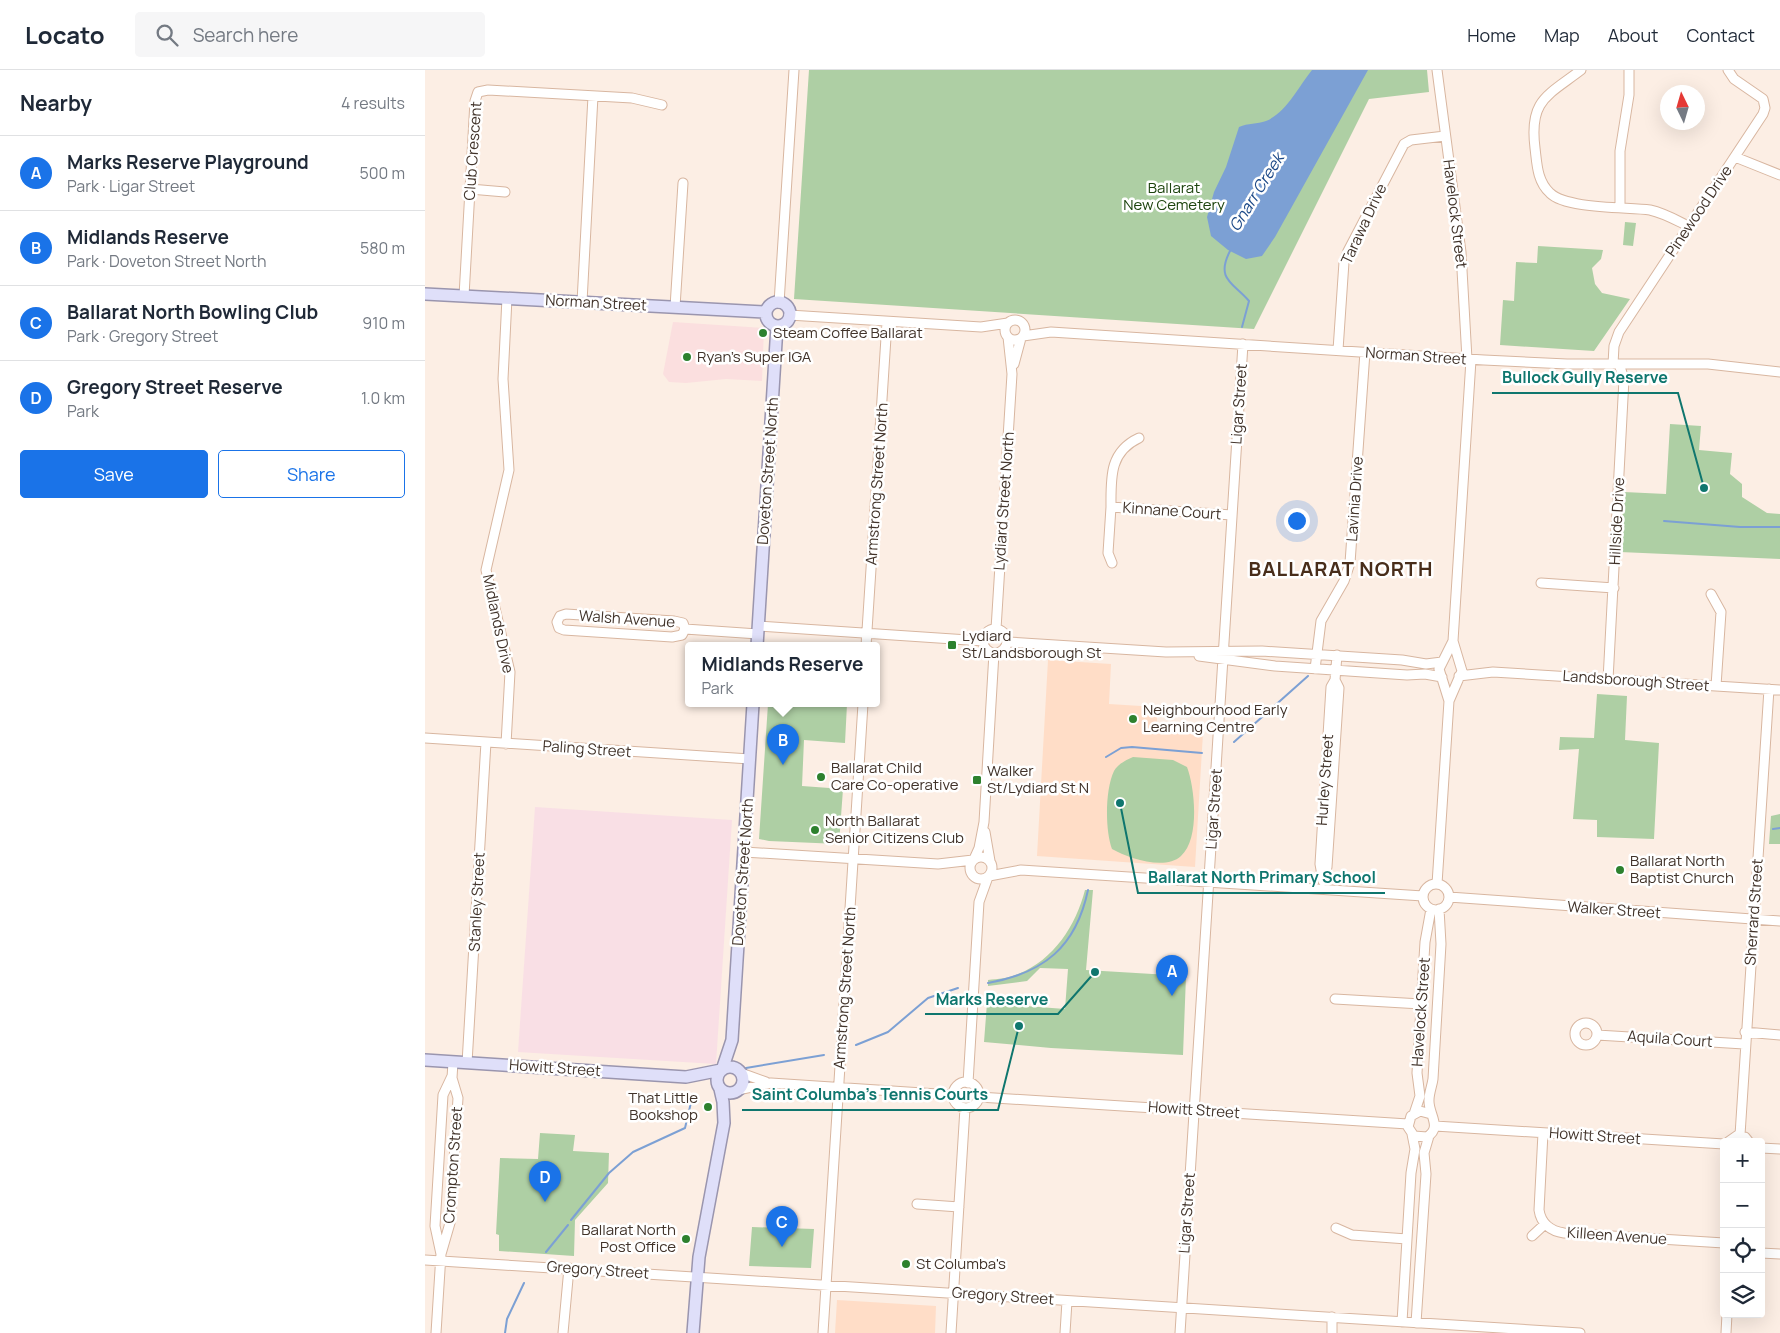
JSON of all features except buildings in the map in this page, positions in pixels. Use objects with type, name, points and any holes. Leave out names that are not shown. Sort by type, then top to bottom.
[{"type":"main road","name":"Norman Street","points":[[425,294],[766,312]]},
{"type":"main road","points":[[779,303],[786,306],[789,315],[787,322],[777,326],[770,323],[766,312],[769,306],[779,303]]},
{"type":"main road","name":"Doveton Street North","points":[[757,642],[777,326]]},
{"type":"main road","name":"Doveton Street North","points":[[721,1070],[732,1040],[753,707]]},
{"type":"main road","name":"Doveton Street North","points":[[732,1040],[740,1073]]},
{"type":"main road","name":"Howitt Street","points":[[425,1060],[686,1077],[721,1070]]},
{"type":"main road","points":[[693,1333],[697,1277],[724,1123],[724,1107],[717,1079],[721,1070],[731,1067],[740,1073],[743,1082],[737,1090],[724,1123]]},
{"type":"main road","name":"Howitt Street","points":[[686,1077],[720,1089]]},
{"type":"main road","points":[[720,1089],[728,1093],[737,1090]]},
{"type":"street","points":[[779,303],[794,70]]},
{"type":"street","name":"Havelock Street","points":[[1437,70],[1461,252],[1469,359],[1453,641],[1460,663]]},
{"type":"street","points":[[1581,70],[1542,102],[1535,113],[1533,132],[1539,175],[1547,190],[1562,201],[1658,212],[1689,226]]},
{"type":"street","points":[[1619,207],[1620,151],[1629,95],[1629,70]]},
{"type":"street","name":"Pinewood Drive","points":[[1616,364],[1615,343],[1619,332],[1763,114],[1765,105],[1761,96],[1734,79],[1727,70]]},
{"type":"street","name":"Club Crescent","points":[[464,296],[475,102],[478,92],[488,90],[633,98],[662,105]]},
{"type":"street","points":[[582,302],[593,96]]},
{"type":"street","name":"Tarawa Drive","points":[[1338,350],[1344,262],[1349,251],[1404,144],[1411,140],[1445,136]]},
{"type":"street","points":[[1735,157],[1780,175]]},
{"type":"street","points":[[675,307],[683,183]]},
{"type":"street","points":[[470,190],[505,192]]},
{"type":"street","name":"Midlands Drive","points":[[506,744],[510,672],[486,570],[509,470],[503,380],[507,298]]},
{"type":"street","points":[[789,315],[981,328],[1014,340],[1022,337],[1023,325],[1015,320],[981,328]]},
{"type":"street","name":"Armstrong Street North","points":[[866,642],[887,322]]},
{"type":"street","points":[[1007,336],[1005,329],[1008,323]]},
{"type":"street","name":"Norman Street","points":[[1023,325],[1051,332],[1469,359],[1616,364],[1708,364],[1780,370]]},
{"type":"street","name":"Norman Street","points":[[1022,337],[1051,332]]},
{"type":"street","name":"Lydiard Street North","points":[[996,629],[1012,374],[1007,336]]},
{"type":"street","name":"Lydiard Street North","points":[[1012,374],[1022,337]]},
{"type":"street","name":"Ligar Street","points":[[1180,1333],[1243,344]]},
{"type":"street","name":"Lavinia Drive","points":[[1315,669],[1321,621],[1344,581],[1350,563],[1365,352]]},
{"type":"street","name":"Hillside Drive","points":[[1608,680],[1624,382],[1616,364]]},
{"type":"street","name":"Kinnane Court","points":[[1111,563],[1108,553],[1113,470],[1123,448],[1139,438]]},
{"type":"street","name":"Kinnane Court","points":[[1111,507],[1232,515]]},
{"type":"street","points":[[1541,583],[1613,588]]},
{"type":"street","points":[[1711,594],[1721,612],[1716,686]]},
{"type":"street","name":"Walsh Avenue","points":[[561,615],[575,615],[675,621],[683,623],[685,629],[683,634],[674,636],[613,633],[564,630],[558,627],[557,622],[561,615]]},
{"type":"street","name":"Walsh Avenue","points":[[685,629],[758,630]]},
{"type":"street","points":[[996,629],[1005,633],[1008,642],[1004,650],[994,653],[986,649],[983,641],[986,633],[996,629]]},
{"type":"street","points":[[758,630],[867,633],[983,641]]},
{"type":"street","name":"Havelock Street","points":[[1443,662],[1453,641]]},
{"type":"street","points":[[1008,642],[1223,656],[1315,669],[1407,675],[1425,674],[1452,681],[1459,677]]},
{"type":"street","points":[[967,1083],[979,902],[970,866],[979,848],[984,822],[994,653]]},
{"type":"street","points":[[1223,656],[1317,654],[1427,664],[1453,659],[1460,663],[1462,671],[1449,701],[1437,884]]},
{"type":"street","name":"Hurley Street","points":[[1322,885],[1327,870],[1328,857],[1339,688],[1335,680],[1337,655]]},
{"type":"street","points":[[1443,662],[1439,670],[1449,701]]},
{"type":"street","name":"Landsborough Street","points":[[1460,663],[1493,672],[1780,690]]},
{"type":"street","name":"Landsborough Street","points":[[1459,677],[1493,672]]},
{"type":"street","name":"Sherrard Street","points":[[1740,1135],[1744,1044],[1769,689]]},
{"type":"street","name":"Armstrong Street North","points":[[823,1333],[863,707]]},
{"type":"street","name":"Paling Street","points":[[425,738],[750,759]]},
{"type":"street","name":"Stanley Street","points":[[467,1063],[486,742]]},
{"type":"street","points":[[979,902],[992,870],[984,822]]},
{"type":"street","points":[[743,852],[938,864],[974,859],[982,856],[990,861],[1021,870],[1209,882],[1322,885],[1423,896]]},
{"type":"street","points":[[938,864],[981,879],[1021,870]]},
{"type":"street","points":[[1437,884],[1444,887],[1449,897],[1446,905],[1435,909],[1425,904],[1423,896],[1429,886],[1437,884]]},
{"type":"street","name":"Walker Street","points":[[1449,897],[1780,921]]},
{"type":"street","name":"Havelock Street","points":[[1414,1114],[1419,1096],[1417,1073],[1425,942],[1435,909]]},
{"type":"street","name":"Havelock Street","points":[[1431,1114],[1429,1099],[1433,1079],[1441,944],[1435,909]]},
{"type":"street","points":[[1335,999],[1421,1004]]},
{"type":"street","points":[[1745,1032],[1780,1035]]},
{"type":"street","name":"Aquila Court","points":[[1597,1035],[1744,1044]]},
{"type":"street","name":"Crompton Street","points":[[436,1333],[440,1257],[435,1226],[443,1098],[452,1076],[453,1062]]},
{"type":"street","points":[[740,1073],[771,1083],[953,1095]]},
{"type":"street","name":"Crompton Street","points":[[440,1257],[448,1235],[451,1214],[458,1098],[452,1076]]},
{"type":"street","points":[[737,1090],[771,1083]]},
{"type":"street","points":[[967,1083],[975,1087],[979,1097],[973,1106],[965,1108],[957,1104],[953,1095],[959,1085],[967,1083]]},
{"type":"street","name":"Howitt Street","points":[[979,1097],[1408,1124]]},
{"type":"street","points":[[951,1333],[965,1108]]},
{"type":"street","points":[[1402,1322],[1411,1173],[1415,1149],[1413,1134],[1408,1124],[1414,1114],[1423,1111],[1431,1114],[1435,1126],[1429,1136],[1424,1153],[1426,1172],[1416,1323]]},
{"type":"street","name":"Howitt Street","points":[[1435,1126],[1720,1144]]},
{"type":"street","points":[[1532,1236],[1545,1224],[1540,1216],[1539,1206],[1543,1133]]},
{"type":"street","points":[[1413,1134],[1421,1138],[1429,1136]]},
{"type":"street","points":[[1732,1138],[1740,1135],[1744,1138]]},
{"type":"street","points":[[1765,1148],[1780,1149]]},
{"type":"street","points":[[917,1204],[959,1207]]},
{"type":"street","name":"Killeen Avenue","points":[[1545,1224],[1552,1230],[1564,1233],[1720,1244]]},
{"type":"street","points":[[1336,1228],[1351,1235],[1407,1239]]},
{"type":"street","points":[[1765,1253],[1780,1254]]},
{"type":"street","name":"Gregory Street","points":[[425,1260],[440,1257],[697,1277],[1332,1317],[1485,1330],[1580,1333]]},
{"type":"street","points":[[563,1333],[569,1268]]},
{"type":"street","points":[[1065,1333],[1067,1301]]},
{"type":"street","points":[[1332,1317],[1332,1333]]},
{"type":"street","points":[[1726,1333],[1727,1318]]},
{"type":"shaded area","points":[[673,322],[764,328],[762,381],[726,379],[686,383],[669,382],[663,374]]},
{"type":"shaded area","points":[[1048,660],[1111,664],[1109,704],[1157,707],[1157,731],[1203,733],[1195,867],[1037,856]]},
{"type":"shaded area","points":[[535,807],[732,820],[716,1064],[518,1052]]},
{"type":"shaded area","points":[[837,1300],[936,1306],[935,1333],[835,1333]]},
{"type":"green space","name":"Ballarat New Cemetery","points":[[809,70],[1427,70],[1429,92],[1369,99],[1254,329],[794,299]]},
{"type":"green space","points":[[1625,222],[1636,223],[1633,246],[1623,245]]},
{"type":"green space","points":[[1538,246],[1603,250],[1601,259],[1592,268],[1595,284],[1602,293],[1630,299],[1594,351],[1500,345],[1503,300],[1514,301],[1516,262],[1537,263]]},
{"type":"green space","points":[[1670,424],[1701,426],[1699,450],[1732,453],[1730,474],[1742,484],[1742,497],[1767,513],[1780,514],[1780,559],[1620,552],[1624,492],[1666,494]]},
{"type":"green space","points":[[1597,694],[1627,696],[1625,740],[1659,743],[1654,839],[1597,837],[1597,820],[1573,819],[1579,749],[1559,750],[1560,737],[1594,738]]},
{"type":"green space","points":[[768,707],[847,707],[845,743],[804,740],[802,786],[843,789],[839,844],[759,839]]},
{"type":"green space","points":[[1133,757],[1173,760],[1187,767],[1194,800],[1193,826],[1187,848],[1181,856],[1174,860],[1156,863],[1127,856],[1112,849],[1107,821],[1111,779],[1118,766]]},
{"type":"green space","points":[[1780,814],[1780,844],[1769,844],[1771,816]]},
{"type":"green space","points":[[1085,890],[1093,890],[1086,970],[1186,976],[1183,1055],[1051,1048],[984,1042],[987,1003],[1065,1009],[1068,969],[1040,968],[1027,981],[988,986],[988,980],[1018,974],[1031,968],[1053,950],[1062,940],[1076,916]]},
{"type":"green space","points":[[540,1133],[575,1135],[573,1151],[609,1153],[608,1183],[575,1220],[574,1256],[499,1251],[499,1235],[496,1234],[500,1158],[538,1159]]},
{"type":"green space","points":[[752,1227],[814,1229],[811,1268],[749,1266]]},
{"type":"water","points":[[1312,70],[1368,70],[1275,237],[1262,256],[1246,259],[1228,250],[1211,236],[1207,217],[1214,192],[1226,167],[1239,127],[1266,121],[1280,112]]},
{"type":"waterway","name":"Gnarr Creek","points":[[1230,251],[1226,261],[1225,275],[1232,285],[1249,301],[1242,327]]},
{"type":"waterway","points":[[1664,521],[1740,527],[1780,527]]},
{"type":"waterway","points":[[1234,742],[1308,676]]},
{"type":"waterway","points":[[1106,757],[1121,748],[1132,747],[1202,753]]},
{"type":"waterway","points":[[1773,829],[1780,828]]},
{"type":"waterway","name":"Gnarr Creek","points":[[988,983],[1026,972],[1055,954],[1066,942],[1075,927],[1083,910],[1088,890]]},
{"type":"waterway","name":"Gnarr Creek","points":[[856,1045],[888,1032],[928,998],[958,988]]},
{"type":"waterway","name":"Gnarr Creek","points":[[746,1068],[824,1055]]},
{"type":"waterway","name":"Gnarr Creek","points":[[571,1220],[609,1173],[633,1152],[685,1128],[693,1094]]},
{"type":"waterway","points":[[546,1252],[568,1225]]},
{"type":"waterway","points":[[505,1333],[507,1319],[524,1283]]},
{"type":"place","name":"Steam Coffee Ballarat","points":[[763,333]]},
{"type":"place","name":"Ryan's Super IGA","points":[[687,357]]},
{"type":"place","name":"Bullock Gully Reserve","points":[[1704,488]]},
{"type":"place","name":"Lydiard St/Landsborough St","points":[[952,645]]},
{"type":"place","name":"Neighbourhood Early Learning Centre","points":[[1133,719]]},
{"type":"place","name":"Midlands Reserve","points":[[783,765]]},
{"type":"place","name":"Ballarat Child Care Co-operative","points":[[821,777]]},
{"type":"place","name":"Walker St/Lydiard St N","points":[[977,780]]},
{"type":"place","name":"Ballarat North Primary School","points":[[1120,803]]},
{"type":"place","name":"North Ballarat Senior Citizens Club","points":[[815,830]]},
{"type":"place","name":"Ballarat North Baptist Church","points":[[1620,870]]},
{"type":"place","name":"Marks Reserve","points":[[1095,972]]},
{"type":"place","name":"Marks Reserve Playground","points":[[1172,996]]},
{"type":"place","name":"Saint Columba's Tennis Courts","points":[[1019,1026]]},
{"type":"place","name":"That Little Bookshop","points":[[708,1107]]},
{"type":"place","name":"Gregory Street Reserve","points":[[545,1202]]},
{"type":"place","name":"Ballarat North Post Office","points":[[686,1239]]},
{"type":"place","name":"Ballarat North Bowling Club","points":[[782,1247]]},
{"type":"place","name":"St Columba's","points":[[906,1264]]},
{"type":"district","name":"BALLARAT NORTH","points":[[1341,569]]}]
